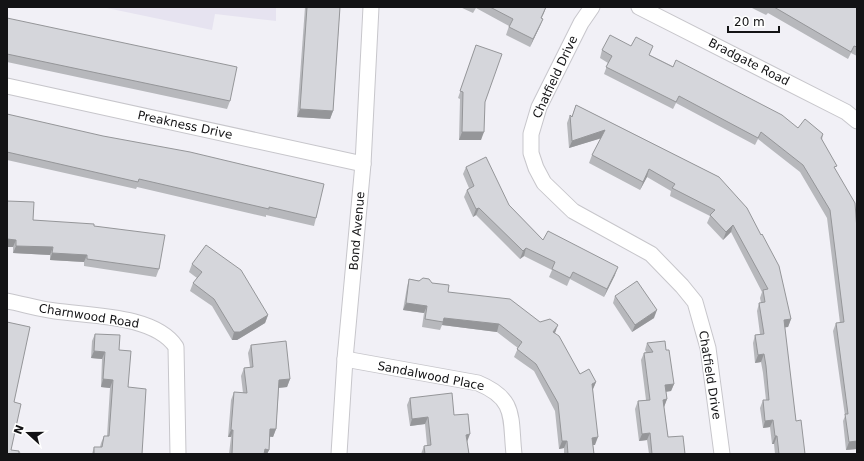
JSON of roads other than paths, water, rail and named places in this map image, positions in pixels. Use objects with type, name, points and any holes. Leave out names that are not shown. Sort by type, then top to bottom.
[{"type":"street","name":"Bond Avenue","points":[[339,454],[345,359],[363,164],[371,7]]},
{"type":"street","name":"Chatfield Drive","points":[[592,7],[581,23],[539,107],[531,134],[531,153],[536,168],[544,183],[573,211],[651,254],[682,286],[695,302],[708,348],[722,454]]},
{"type":"street","name":"Bradgate Road","points":[[639,7],[846,112],[857,121]]},
{"type":"street","name":"Preakness Drive","points":[[7,86],[363,164]]},
{"type":"street","name":"Charnwood Road","points":[[7,301],[41,309],[112,318],[140,324],[158,331],[171,339],[176,347],[178,454]]},
{"type":"street","name":"Sandalwood Place","points":[[345,359],[478,383],[488,387],[501,395],[507,406],[511,418],[514,454]]}]
